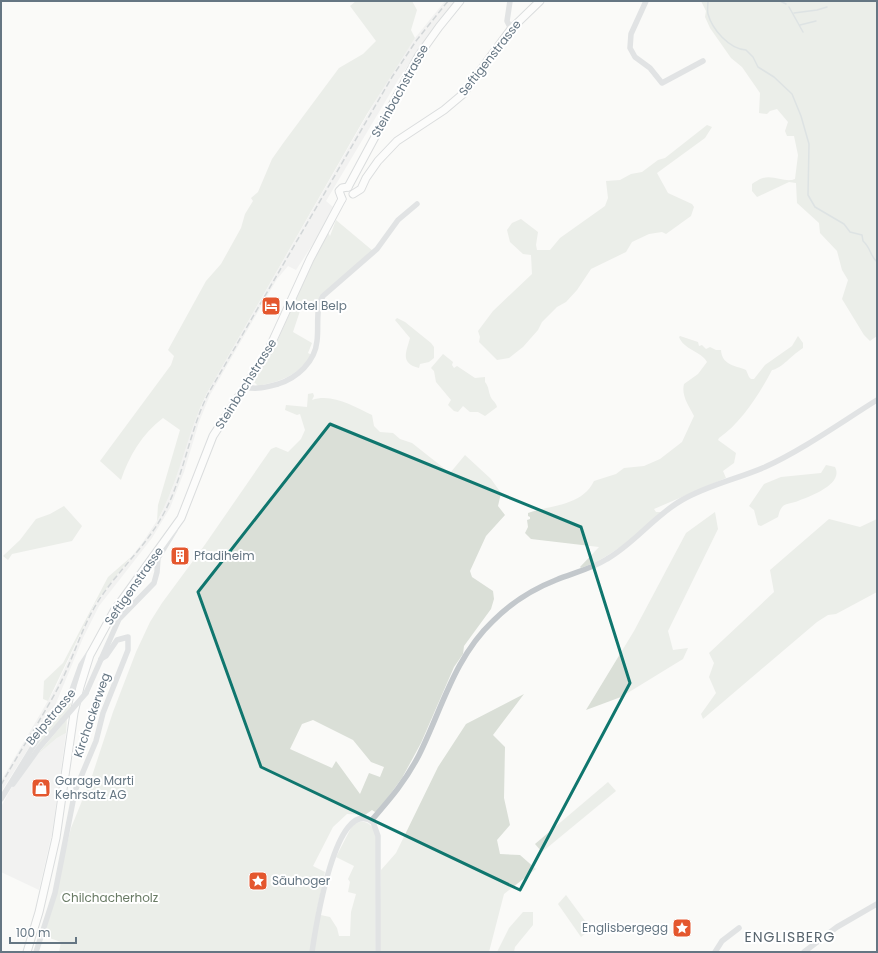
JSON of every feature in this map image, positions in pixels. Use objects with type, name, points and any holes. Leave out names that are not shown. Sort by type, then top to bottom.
[{"type":"main road","name":"Steinbachstrasse","points":[[176,527],[187,505],[213,436],[268,351],[310,259],[342,199],[339,191],[342,188],[348,187],[419,55],[438,27],[460,1]]},
{"type":"main road","name":"Seftigenstrasse","points":[[353,194],[361,189],[366,178],[378,161],[398,141],[444,110],[462,94],[511,29],[540,1]]},
{"type":"main road","points":[[342,199],[348,200],[353,194],[352,189],[348,187]]},
{"type":"main road","name":"Seftigenstrasse","points":[[27,952],[40,912],[56,838],[77,700],[83,675],[94,646],[129,588],[176,527]]},
{"type":"street","points":[[510,1],[507,21],[511,29]]},
{"type":"street","points":[[646,1],[630,39],[630,48],[635,57],[650,68],[662,82],[703,61]]},
{"type":"street","points":[[245,387],[258,389],[283,382],[291,379],[304,369],[317,346],[319,304],[323,296],[378,249],[398,220],[417,204]]},
{"type":"street","points":[[371,821],[394,795],[415,763],[448,688],[467,653],[487,627],[507,609],[529,593],[546,584],[593,567],[612,556],[627,546],[665,512],[680,501],[709,487],[747,474],[780,459],[877,400]]},
{"type":"street","name":"Belpstrasse","points":[[2,797],[86,693],[119,619],[154,584],[158,558],[170,540],[176,527]]},
{"type":"street","name":"Kirchackerweg","points":[[36,952],[55,893],[75,791],[96,742],[103,713],[128,650],[128,637],[117,640],[106,656],[101,659]]},
{"type":"street","name":"Belpstrasse","points":[[2,797],[50,719],[72,690],[81,665],[94,646]]},
{"type":"street","points":[[312,952],[324,885],[335,854],[352,822],[362,818],[371,821],[376,827],[379,839],[378,952]]},
{"type":"street","points":[[804,952],[837,927],[877,904]]},
{"type":"street","points":[[715,952],[722,941],[739,928]]},
{"type":"highlighted area","points":[[330,424],[581,527],[630,683],[520,890],[261,767],[198,592]]},
{"type":"shaded area","points":[[445,1],[457,1],[398,80],[326,201],[333,207],[318,236],[296,270],[288,266],[277,279],[210,395],[199,422],[184,472],[170,508],[152,538],[99,606],[83,638],[54,708],[1,792],[1,781],[56,687],[95,603],[143,542],[160,516],[172,489],[193,423],[212,384],[392,72],[415,38]]},
{"type":"shaded area","points":[[66,733],[52,833],[39,890],[1,872],[1,807],[14,783],[37,755],[57,738]]},
{"type":"green space","points":[[356,1],[412,1],[417,10],[411,30],[415,38],[367,114],[207,393],[194,425],[172,490],[157,521],[158,505],[180,430],[163,418],[155,424],[132,454],[121,480],[100,461],[171,365],[174,356],[168,350],[206,281],[221,264],[241,228],[245,214],[253,201],[251,198],[258,192],[272,159],[339,68],[363,54],[376,41],[350,6]]},
{"type":"green space","points":[[701,1],[877,1],[877,336],[870,341],[864,335],[842,299],[848,280],[842,270],[837,251],[820,233],[819,223],[797,203],[796,183],[789,182],[757,197],[752,191],[752,184],[763,178],[771,177],[788,180],[795,179],[798,155],[794,136],[787,136],[785,131],[788,122],[777,109],[770,111],[767,114],[759,113],[760,93],[742,67],[731,58],[710,28],[705,17],[706,11]]},
{"type":"green space","points":[[707,125],[712,127],[705,138],[657,173],[668,193],[692,204],[694,207],[691,216],[666,234],[662,232],[649,234],[632,242],[626,252],[591,269],[577,290],[566,302],[557,307],[542,322],[538,330],[523,347],[509,358],[497,360],[479,342],[480,337],[478,331],[493,311],[532,274],[531,255],[523,254],[510,242],[507,230],[512,223],[521,219],[538,232],[536,245],[537,250],[550,250],[560,238],[605,206],[608,198],[606,181],[620,180],[631,174],[642,172],[658,160],[665,158]]},
{"type":"green space","points":[[336,220],[373,251],[322,294],[316,304],[304,299],[293,332],[312,343],[308,353],[312,355],[294,373],[282,380],[258,386],[253,381],[272,353],[309,270],[328,232],[330,236]]},
{"type":"green space","points":[[397,318],[405,322],[434,347],[434,358],[429,362],[420,364],[419,368],[413,366],[407,360],[406,353],[410,338],[395,320]]},
{"type":"green space","points":[[680,336],[698,342],[699,346],[702,345],[706,349],[710,347],[716,350],[721,350],[726,362],[746,370],[751,379],[754,379],[765,365],[792,346],[798,336],[803,343],[803,348],[779,367],[772,370],[756,398],[742,416],[719,438],[718,440],[736,453],[734,463],[723,471],[726,478],[654,509],[656,512],[662,512],[624,544],[604,558],[581,568],[580,567],[599,547],[531,539],[525,533],[528,527],[527,520],[530,519],[528,513],[574,500],[589,489],[594,481],[616,474],[624,468],[644,466],[660,459],[682,442],[694,416],[685,397],[683,388],[684,384],[698,374],[707,362],[701,355],[688,348],[681,341]]},
{"type":"green space","points":[[443,354],[453,362],[452,365],[454,368],[457,366],[475,378],[485,377],[485,382],[491,397],[497,407],[485,416],[478,412],[470,412],[463,406],[458,412],[454,411],[448,405],[451,400],[436,382],[434,371],[431,368]]},
{"type":"green space","name":"Chilchacherholz","points":[[313,393],[314,396],[312,400],[320,398],[335,399],[350,404],[372,415],[374,426],[380,432],[393,433],[400,439],[412,443],[450,473],[465,455],[491,479],[501,493],[498,506],[505,515],[486,536],[470,571],[472,577],[493,591],[494,599],[491,609],[464,646],[463,654],[454,667],[421,743],[402,778],[378,811],[375,812],[372,810],[365,815],[347,814],[333,827],[313,866],[325,872],[316,914],[330,917],[337,928],[339,936],[350,936],[351,912],[356,894],[348,892],[350,882],[348,879],[354,866],[336,857],[352,826],[359,822],[366,822],[374,829],[376,832],[375,952],[59,952],[61,942],[44,936],[71,828],[92,776],[113,712],[136,652],[150,622],[162,603],[204,546],[271,449],[276,447],[288,452],[301,439],[305,430],[300,414],[297,415],[285,410],[286,405],[307,407],[308,394]],"holes":[[[313,720],[353,740],[371,762],[384,767],[380,777],[369,773],[360,794],[336,761],[332,768],[290,749],[302,724]]]},
{"type":"green space","points":[[826,465],[835,467],[837,473],[831,484],[818,493],[783,506],[778,517],[761,526],[758,525],[754,510],[749,506],[764,484],[781,477],[821,473]]},
{"type":"green space","points":[[64,506],[82,526],[72,541],[12,554],[8,560],[3,556],[20,540],[36,519],[50,514]]},
{"type":"green space","points":[[715,512],[718,529],[668,631],[673,650],[688,648],[683,659],[621,697],[586,710],[634,631],[686,533]]},
{"type":"green space","points":[[829,519],[860,527],[877,519],[877,592],[836,614],[828,615],[817,622],[703,719],[701,714],[716,693],[709,677],[714,663],[709,653],[774,592],[770,570]]},
{"type":"green space","points":[[131,557],[95,603],[48,701],[43,699],[44,681],[63,663],[108,577]]},
{"type":"green space","points":[[73,693],[70,708],[34,751],[52,720]]},
{"type":"green space","points":[[524,694],[493,735],[505,747],[504,798],[510,825],[497,840],[500,854],[520,855],[536,869],[504,894],[489,952],[379,952],[381,870],[396,853],[438,767],[466,724]]},
{"type":"green space","points":[[67,719],[66,733],[57,738],[37,755]]},
{"type":"green space","points":[[608,782],[616,791],[542,852],[535,844]]},
{"type":"green space","points":[[566,895],[591,929],[581,937],[558,904]]},
{"type":"green space","points":[[523,912],[533,912],[533,925],[515,947],[514,952],[497,952],[509,928]]},
{"type":"waterway","points":[[708,1],[710,20],[717,32],[733,46],[746,50],[753,57],[758,67],[774,77],[792,94],[801,116],[809,144],[808,195],[815,207],[844,224],[850,232],[862,235],[863,241],[868,246],[877,262]]},
{"type":"waterway","points":[[780,1],[786,4]]},
{"type":"waterway","points":[[789,7],[803,32]]},
{"type":"waterway","points":[[794,13],[827,7]]},
{"type":"waterway","points":[[800,25],[816,21]]},
{"type":"railway","points":[[1,785],[59,686],[91,613],[113,580],[149,537],[164,513],[177,484],[196,423],[208,394],[392,77],[416,41],[448,1]]},
{"type":"place","name":"Motel Belp","points":[[271,306]]},
{"type":"place","name":"Pfadiheim","points":[[180,556]]},
{"type":"place","name":"Garage Marti Kehrsatz AG","points":[[41,788]]},
{"type":"place","name":"Säuhoger","points":[[258,881]]},
{"type":"place","name":"Englisbergegg","points":[[682,928]]},
{"type":"district","name":"ENGLISBERG","points":[[790,937]]}]
